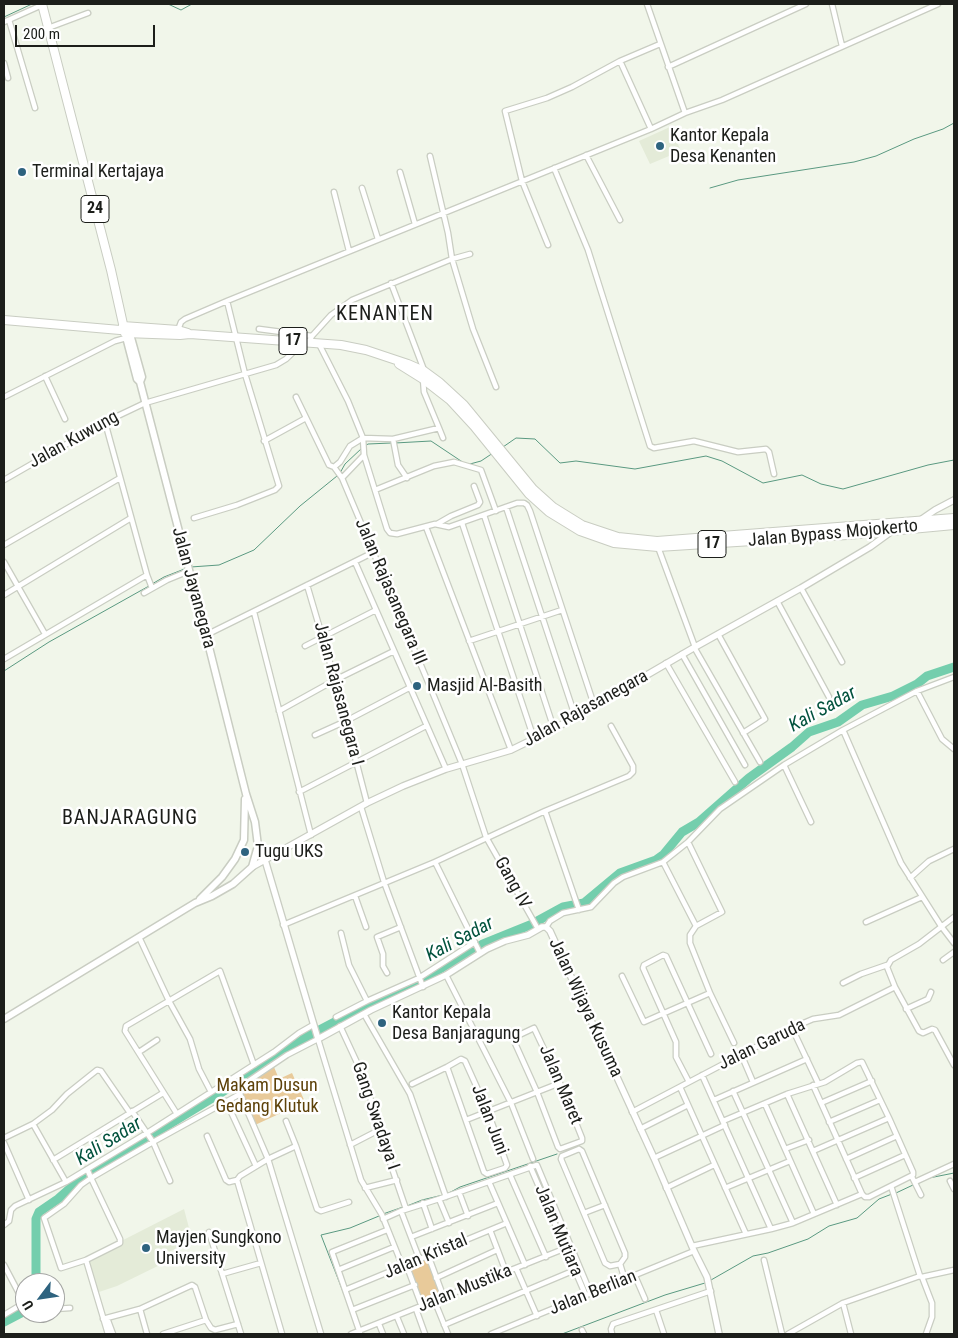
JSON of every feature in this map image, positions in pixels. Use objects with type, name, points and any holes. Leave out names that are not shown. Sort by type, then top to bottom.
[{"type":"highway","name":"24","points":[[42,4],[124,329]]},
{"type":"highway","name":"Jalan Bypass Mojokerto","points":[[4,320],[180,335],[309,340],[366,350],[393,360],[423,375],[490,441],[538,503],[567,524],[595,537],[614,543],[658,547],[847,535],[954,525]]},
{"type":"highway","name":"Jalan Bypass Mojokerto","points":[[124,329],[178,330],[190,334]]},
{"type":"highway","name":"Jalan Bypass Mojokerto","points":[[503,458],[533,489],[564,515],[599,532],[634,540],[676,540],[954,518]]},
{"type":"main road","name":"Jalan Jayanegara","points":[[124,329],[142,378],[140,382],[145,403],[257,834],[258,846],[252,868],[212,896],[195,903]]},
{"type":"main road","name":"Jalan Jayanegara","points":[[4,1019],[195,903],[214,887],[229,869],[244,840],[246,794]]},
{"type":"main road","points":[[244,833],[248,831],[257,834]]},
{"type":"main road","points":[[229,869],[232,876],[239,878]]},
{"type":"street","points":[[35,108],[6,21],[42,4]]},
{"type":"street","points":[[647,4],[685,113]]},
{"type":"street","points":[[668,67],[806,4]]},
{"type":"street","points":[[832,4],[842,46]]},
{"type":"street","points":[[178,330],[181,322],[185,319],[442,212],[651,129],[685,113],[722,100],[938,4]]},
{"type":"street","points":[[48,28],[88,13]]},
{"type":"street","points":[[548,245],[522,181],[504,113],[505,110],[547,98],[572,88],[620,61],[660,44]]},
{"type":"street","points":[[620,61],[651,129]]},
{"type":"street","points":[[4,63],[8,78]]},
{"type":"street","points":[[586,155],[620,220]]},
{"type":"street","points":[[430,156],[448,233],[452,260],[473,329],[496,387]]},
{"type":"street","points":[[554,168],[588,250],[650,446],[654,448],[694,441],[738,452],[765,448],[769,452],[774,474]]},
{"type":"street","points":[[400,172],[414,224]]},
{"type":"street","points":[[362,188],[378,239]]},
{"type":"street","points":[[334,192],[349,251]]},
{"type":"street","name":"Jalan Kuwung","points":[[4,479],[106,422],[145,403],[282,362],[309,340],[341,306],[391,283],[470,254]]},
{"type":"street","points":[[391,283],[423,375],[424,392],[443,438]]},
{"type":"street","points":[[194,518],[237,505],[277,489],[279,483],[264,441],[227,301]]},
{"type":"street","points":[[4,398],[124,329]]},
{"type":"street","points":[[259,329],[309,340]]},
{"type":"street","points":[[319,343],[348,401],[363,440],[364,452],[375,490],[390,533],[397,534],[437,524],[478,505],[480,502],[474,486]]},
{"type":"street","points":[[45,376],[65,419]]},
{"type":"street","name":"Jalan Rajasanegara III","points":[[296,397],[329,465],[335,468],[341,477],[374,552],[462,764],[486,837]]},
{"type":"street","points":[[264,441],[306,418]]},
{"type":"street","points":[[106,422],[131,518],[152,587]]},
{"type":"street","points":[[335,468],[350,446],[363,440],[393,440],[439,428]]},
{"type":"street","points":[[393,440],[398,465],[407,478]]},
{"type":"street","points":[[341,477],[364,452]]},
{"type":"street","points":[[375,490],[449,462],[459,463],[481,470],[496,510]]},
{"type":"street","points":[[4,545],[120,478]]},
{"type":"street","points":[[913,528],[918,521],[954,500]]},
{"type":"street","points":[[437,524],[447,527],[520,503],[524,503],[529,508],[594,705]]},
{"type":"street","points":[[506,507],[575,716]]},
{"type":"street","points":[[484,515],[554,729]]},
{"type":"street","points":[[4,594],[131,518]]},
{"type":"street","name":"Jalan Rajasanegara","points":[[252,868],[364,805],[403,786],[446,769],[511,750],[554,729],[694,647],[870,548],[900,522]]},
{"type":"street","points":[[462,523],[534,739]]},
{"type":"street","points":[[426,527],[511,750]]},
{"type":"street","points":[[658,547],[694,647],[760,762]]},
{"type":"street","points":[[206,635],[374,552]]},
{"type":"street","points":[[4,562],[44,634]]},
{"type":"street","points":[[355,562],[446,769]]},
{"type":"street","points":[[144,593],[166,580],[189,571]]},
{"type":"street","points":[[4,659],[44,634],[148,577]]},
{"type":"street","name":"Jalan Rajasanegara I","points":[[307,585],[346,721],[364,805],[384,882],[421,982]]},
{"type":"street","points":[[801,588],[842,662]]},
{"type":"street","points":[[777,601],[828,697]]},
{"type":"street","points":[[305,646],[376,610]]},
{"type":"street","points":[[469,641],[562,610]]},
{"type":"street","points":[[254,612],[311,835]]},
{"type":"street","points":[[718,634],[765,720],[743,733]]},
{"type":"street","points":[[279,711],[394,650]]},
{"type":"street","points":[[682,654],[745,765]]},
{"type":"street","points":[[666,664],[735,782]]},
{"type":"street","points":[[546,927],[557,916],[594,905],[614,883],[623,877],[663,862],[688,842],[720,809],[784,765],[843,730],[918,691],[954,677]]},
{"type":"street","points":[[315,735],[409,688]]},
{"type":"street","points":[[918,691],[942,739],[954,750]]},
{"type":"street","points":[[300,792],[426,726]]},
{"type":"street","points":[[283,925],[434,862],[544,811],[629,776],[634,772],[633,766],[611,726]]},
{"type":"street","points":[[843,730],[898,857],[922,897],[954,943]]},
{"type":"street","points":[[784,765],[811,822]]},
{"type":"street","points":[[544,811],[579,909]]},
{"type":"street","name":"Gang IV","points":[[486,837],[535,925]]},
{"type":"street","points":[[688,842],[722,912],[696,926],[690,935],[690,943],[710,994],[734,1043]]},
{"type":"street","points":[[258,846],[265,860],[317,1038],[365,1188],[382,1216],[394,1247],[414,1285],[422,1307]]},
{"type":"street","points":[[910,878],[928,861],[954,849]]},
{"type":"street","points":[[336,1017],[367,1001],[421,982],[477,948],[434,862]]},
{"type":"street","points":[[663,862],[696,926]]},
{"type":"street","points":[[355,896],[366,928]]},
{"type":"street","points":[[866,922],[922,897]]},
{"type":"street","points":[[843,983],[861,974],[887,965],[891,960],[919,944],[954,917]]},
{"type":"street","name":"Jalan Wijaya Kusuma","points":[[317,1038],[421,982],[446,975],[477,948],[528,935],[535,925],[546,927],[550,931],[708,1280],[719,1334]]},
{"type":"street","points":[[387,973],[383,966],[383,954],[377,937],[401,927]]},
{"type":"street","points":[[341,933],[349,965],[367,1001]]},
{"type":"street","points":[[139,937],[169,1001],[190,1039],[199,1069],[212,1092]]},
{"type":"street","points":[[943,960],[954,952]]},
{"type":"street","points":[[689,1082],[676,1056],[676,1042],[642,967],[663,955],[666,956],[711,1054]]},
{"type":"street","points":[[887,965],[895,987],[919,1031],[923,1033],[932,1029],[937,1031],[954,1065]]},
{"type":"street","points":[[177,1114],[125,1031],[125,1028],[220,971],[254,1065]]},
{"type":"street","points":[[446,975],[511,1103],[533,1159]]},
{"type":"street","points":[[622,976],[644,1022],[710,994]]},
{"type":"street","name":"Jalan Garuda","points":[[632,1112],[792,1028],[813,1020],[839,1015],[895,987]]},
{"type":"street","points":[[906,1009],[928,999],[931,992]]},
{"type":"street","points":[[364,1014],[410,1094],[446,1195]]},
{"type":"street","name":"Gang Swadaya I","points":[[340,1026],[366,1082],[379,1130],[397,1180],[411,1237],[419,1258]]},
{"type":"street","points":[[89,1173],[120,1241],[119,1244],[86,1260],[61,1268],[44,1218],[64,1204],[89,1173],[150,1137],[177,1114],[279,1049],[299,1033],[314,1028]]},
{"type":"street","points":[[792,1028],[807,1059],[829,1122],[862,1194]]},
{"type":"street","name":"Jalan Maret","points":[[532,1029],[536,1030],[560,1082],[582,1140],[560,1149],[514,1041],[515,1037],[532,1029]]},
{"type":"street","points":[[4,1225],[9,1221],[12,1208],[89,1173],[150,1137],[240,1094],[244,1084],[317,1038]]},
{"type":"street","points":[[138,1052],[157,1040]]},
{"type":"street","points":[[741,1054],[754,1082]]},
{"type":"street","points":[[714,1100],[807,1059]]},
{"type":"street","name":"Jalan Juni","points":[[446,1067],[465,1060],[488,1112],[507,1165],[505,1168],[494,1172],[484,1172],[466,1120]]},
{"type":"street","points":[[654,1158],[744,1113],[788,1094],[825,1082],[862,1062],[913,1172],[912,1176],[921,1195]]},
{"type":"street","points":[[412,1084],[446,1067],[466,1120],[560,1082]]},
{"type":"street","points":[[4,1138],[33,1124],[52,1110],[97,1070],[101,1071],[150,1137],[170,1181]]},
{"type":"street","points":[[702,1075],[771,1229]]},
{"type":"street","points":[[821,1103],[872,1081]]},
{"type":"street","points":[[680,1087],[746,1234]]},
{"type":"street","points":[[733,1091],[793,1223]]},
{"type":"street","points":[[53,1160],[163,1093]]},
{"type":"street","points":[[240,1094],[268,1159],[321,1334]]},
{"type":"street","points":[[788,1094],[837,1204]]},
{"type":"street","points":[[829,1122],[880,1100]]},
{"type":"street","points":[[226,1101],[256,1166]]},
{"type":"street","points":[[765,1104],[814,1214]]},
{"type":"street","points":[[640,1129],[688,1105]]},
{"type":"street","points":[[814,1151],[889,1118]]},
{"type":"street","points":[[286,1121],[316,1210],[321,1211],[348,1202]]},
{"type":"street","points":[[33,1124],[66,1182]]},
{"type":"street","points":[[350,1145],[379,1130]]},
{"type":"street","points":[[207,1136],[226,1180],[229,1182],[237,1180],[240,1176],[268,1159],[296,1146]]},
{"type":"street","points":[[846,1159],[897,1136]]},
{"type":"street","points":[[785,1149],[809,1140]]},
{"type":"street","points":[[4,1143],[29,1200]]},
{"type":"street","points":[[581,1149],[625,1253],[625,1257],[620,1264],[610,1266],[605,1263],[584,1213],[561,1159],[562,1156],[581,1149]]},
{"type":"street","points":[[854,1178],[905,1155]]},
{"type":"street","points":[[725,1188],[790,1161]]},
{"type":"street","points":[[915,1184],[954,1164]]},
{"type":"street","name":"Jalan Mutiara","points":[[537,1165],[589,1295],[575,1270],[530,1166],[537,1165]]},
{"type":"street","points":[[666,1188],[714,1165]]},
{"type":"street","points":[[382,1216],[460,1192],[530,1166]]},
{"type":"street","points":[[510,1175],[546,1256]]},
{"type":"street","name":"Jalan Berlian","points":[[491,1334],[635,1276],[693,1248],[793,1223],[862,1194],[865,1197],[869,1197],[892,1188],[912,1176]]},
{"type":"street","points":[[237,1180],[282,1334]]},
{"type":"street","points":[[365,1188],[397,1180]]},
{"type":"street","points":[[950,1181],[954,1189]]},
{"type":"street","points":[[489,1182],[525,1265]]},
{"type":"street","points":[[892,1188],[921,1277],[932,1303],[932,1317],[926,1334]]},
{"type":"street","points":[[460,1192],[468,1216]]},
{"type":"street","points":[[439,1199],[449,1223]]},
{"type":"street","points":[[423,1203],[432,1229]]},
{"type":"street","points":[[411,1237],[498,1204]]},
{"type":"street","points":[[584,1213],[605,1205]]},
{"type":"street","name":"Jalan Kristal","points":[[345,1290],[419,1258],[507,1224]]},
{"type":"street","points":[[357,1333],[352,1310],[332,1252],[387,1230]]},
{"type":"street","points":[[490,1230],[506,1272]]},
{"type":"street","points":[[209,1232],[241,1334]]},
{"type":"street","name":"Jalan Mustika","points":[[357,1333],[571,1246]]},
{"type":"street","points":[[338,1270],[394,1247]]},
{"type":"street","points":[[436,1278],[497,1250]]},
{"type":"street","points":[[428,1256],[444,1298]]},
{"type":"street","points":[[86,1260],[108,1334]]},
{"type":"street","points":[[764,1260],[782,1334]]},
{"type":"street","points":[[222,1274],[261,1263]]},
{"type":"street","points":[[620,1264],[625,1280]]},
{"type":"street","points":[[4,1265],[15,1286]]},
{"type":"street","points":[[516,1268],[537,1316]]},
{"type":"street","points":[[444,1324],[575,1270]]},
{"type":"street","points":[[788,1334],[843,1302],[921,1277],[954,1270]]},
{"type":"street","points":[[635,1276],[645,1299]]},
{"type":"street","points":[[105,1319],[140,1309],[192,1285],[195,1287],[210,1327],[213,1329],[238,1324]]},
{"type":"street","points":[[352,1310],[414,1285]]},
{"type":"street","points":[[612,1334],[613,1324],[711,1291]]},
{"type":"street","points":[[435,1302],[448,1334]]},
{"type":"street","points":[[843,1302],[851,1334]]},
{"type":"street","points":[[65,1308],[70,1308]]},
{"type":"street","points":[[140,1309],[147,1334]]},
{"type":"street","points":[[416,1309],[425,1334]]},
{"type":"street","points":[[656,1310],[663,1333],[657,1334]]},
{"type":"street","points":[[397,1317],[404,1334]]},
{"type":"street","points":[[105,1319],[112,1334]]},
{"type":"street","points":[[163,1334],[206,1320]]},
{"type":"street","points":[[379,1324],[383,1334]]},
{"type":"shaded area","name":"Kantor Kepala Desa Kenanten","points":[[670,127],[681,151],[650,164],[639,141]]},
{"type":"shaded area","name":"Mayjen Sungkono University","points":[[184,1209],[193,1243],[170,1251],[172,1259],[117,1286],[96,1293],[86,1259]]},
{"type":"green space","name":"Makam Dusun Gedang Klutuk","points":[[274,1067],[279,1079],[292,1073],[305,1102],[255,1125],[241,1095],[246,1085]]},
{"type":"green space","points":[[428,1258],[442,1296],[423,1303],[408,1266]]},
{"type":"waterway","points":[[4,17],[32,4]]},
{"type":"waterway","points":[[168,4],[181,10],[192,4]]},
{"type":"waterway","points":[[710,188],[738,180],[854,162],[876,156],[954,123]]},
{"type":"waterway","points":[[503,447],[516,438],[535,439],[560,463],[576,461],[635,469],[706,456],[722,461],[763,483],[802,475],[821,484],[843,489],[928,465],[954,460]]},
{"type":"waterway","points":[[395,443],[431,441],[464,463]]},
{"type":"waterway","points":[[365,446],[368,444],[391,443]]},
{"type":"waterway","points":[[340,473],[345,464],[362,448]]},
{"type":"waterway","points":[[470,464],[481,461],[493,453]]},
{"type":"waterway","points":[[191,567],[219,565],[254,550],[300,506],[337,476]]},
{"type":"waterway","points":[[152,584],[187,568]]},
{"type":"waterway","points":[[4,671],[49,642],[149,586]]},
{"type":"waterway","name":"Kali Sadar","points":[[36,1273],[36,1219],[39,1212],[58,1199],[83,1177],[265,1066],[308,1036],[369,1004],[412,985],[483,944],[530,925],[563,907],[584,903],[620,873],[656,860],[663,855],[682,832],[699,822],[749,778],[792,747],[809,732],[838,722],[862,705],[893,696],[917,684],[927,676],[954,667]]},
{"type":"waterway","points":[[447,1194],[460,1187],[557,1154]]},
{"type":"waterway","points":[[917,1184],[929,1178],[954,1173]]},
{"type":"waterway","points":[[896,1193],[913,1185]]},
{"type":"waterway","points":[[711,1280],[753,1256],[768,1253],[808,1239],[829,1226],[857,1218],[879,1199],[892,1194]]},
{"type":"waterway","points":[[407,1206],[443,1195]]},
{"type":"waterway","points":[[383,1214],[403,1207]]},
{"type":"waterway","points":[[349,1307],[321,1235],[350,1228],[379,1216]]},
{"type":"waterway","points":[[562,1334],[665,1295],[705,1283]]},
{"type":"waterway","name":"Kali Sadar","points":[[4,1322],[15,1316]]},
{"type":"place","name":"Kantor Kepala Desa Kenanten","points":[[660,146]]},
{"type":"place","name":"Terminal Kertajaya","points":[[22,172]]},
{"type":"place","name":"Masjid Al-Basith","points":[[417,686]]},
{"type":"place","name":"Tugu UKS","points":[[245,852]]},
{"type":"place","name":"Kantor Kepala Desa Banjaragung","points":[[382,1023]]},
{"type":"place","name":"Mayjen Sungkono University","points":[[146,1248]]},
{"type":"district","name":"KENANTEN","points":[[385,315]]},
{"type":"district","name":"BANJARAGUNG","points":[[130,819]]}]
